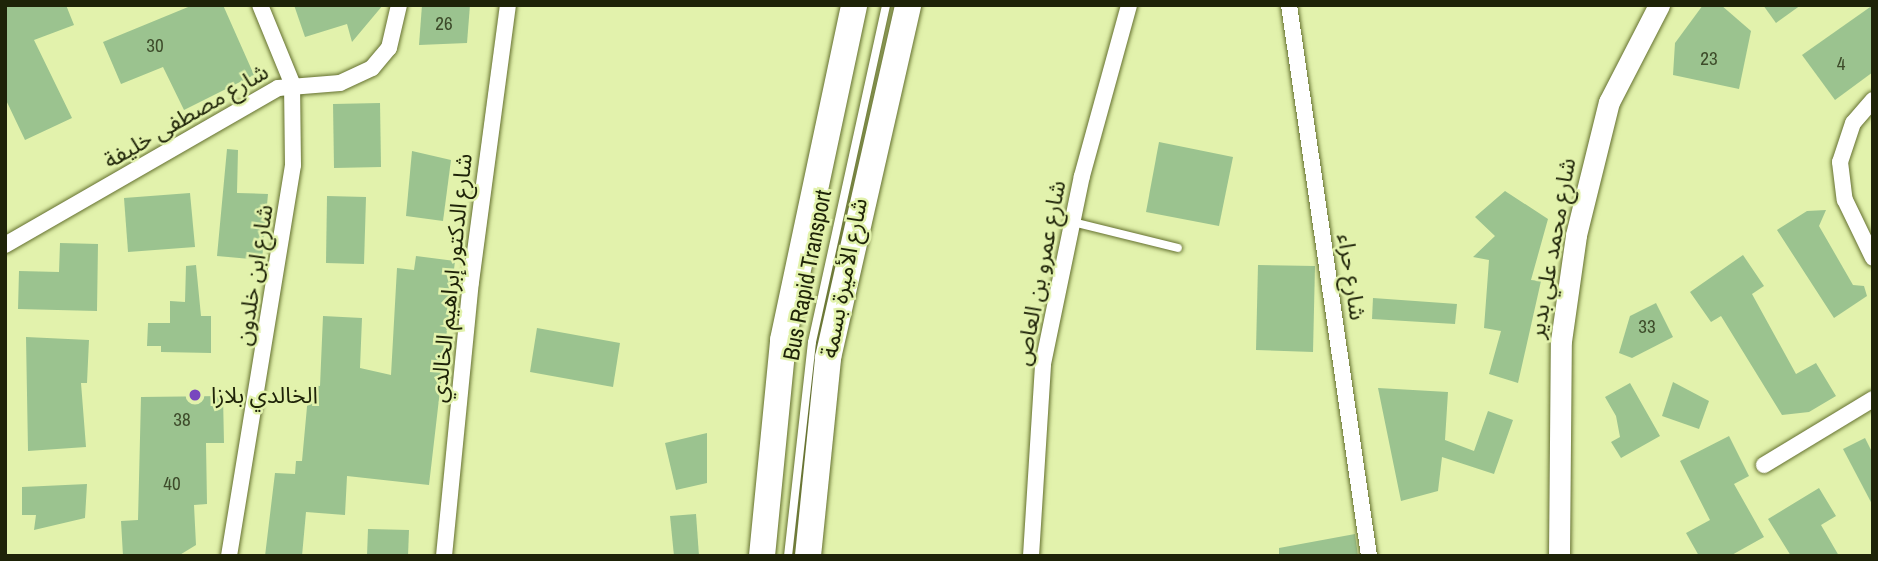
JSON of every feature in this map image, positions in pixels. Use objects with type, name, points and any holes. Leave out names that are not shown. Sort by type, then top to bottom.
[{"type":"main road","name":"شارع الأميرة بسمة","points":[[762,556],[783,340],[854,5]]},
{"type":"main road","name":"شارع الأميرة بسمة","points":[[808,556],[828,358],[908,5]]},
{"type":"street","name":"شارع ابن خلدون","points":[[229,556],[283,250],[293,165],[292,83],[260,5]]},
{"type":"street","name":"شارع مصطفى خليفة","points":[[5,245],[292,83],[340,83],[372,68],[389,48],[399,5]]},
{"type":"street","name":"شارع الدكتور إبراهيم الخالدي","points":[[444,556],[471,282],[508,5]]},
{"type":"street","name":"شارع عمرو بن العاص","points":[[1031,556],[1043,364],[1073,222],[1129,5]]},
{"type":"street","name":"شارع حراء","points":[[1289,5],[1369,556]]},
{"type":"street","name":"شارع محمد علي بدير","points":[[1559,556],[1561,341],[1576,235],[1609,102],[1659,5]]},
{"type":"street","points":[[1873,100],[1853,123],[1840,162],[1845,200],[1873,258]]},
{"type":"street","points":[[1764,465],[1873,399]]},
{"type":"lane","name":"Bus Rapid Transport","points":[[788,556],[812,342],[886,5]]},
{"type":"lane","points":[[1073,222],[1178,248]]},
{"type":"building","points":[[5,5],[66,5],[74,25],[34,40],[72,118],[25,140],[5,98]]},
{"type":"building","points":[[193,5],[223,5],[254,75],[184,110],[163,67],[121,84],[103,42]]},
{"type":"building","points":[[294,5],[383,5],[352,42],[347,24],[305,37]]},
{"type":"building","points":[[422,5],[470,5],[467,43],[419,45]]},
{"type":"building","points":[[1703,5],[1721,5],[1751,31],[1739,89],[1673,75],[1675,43]]},
{"type":"building","points":[[1763,5],[1801,5],[1776,23]]},
{"type":"building","points":[[1873,5],[1873,72],[1835,100],[1802,55]]},
{"type":"building","points":[[380,103],[381,167],[334,168],[333,104]]},
{"type":"building","points":[[1159,142],[1233,157],[1219,226],[1146,212]]},
{"type":"building","points":[[227,149],[238,150],[237,193],[268,194],[262,260],[217,256]]},
{"type":"building","points":[[412,151],[451,160],[443,221],[406,216]]},
{"type":"building","points":[[1505,191],[1548,219],[1531,280],[1541,281],[1518,383],[1489,374],[1501,331],[1484,328],[1489,260],[1473,257],[1495,236],[1475,217]]},
{"type":"building","points":[[190,193],[195,247],[128,252],[124,198]]},
{"type":"building","points":[[327,196],[366,197],[364,264],[326,263]]},
{"type":"building","points":[[1826,210],[1819,226],[1853,285],[1864,286],[1867,296],[1834,318],[1777,230],[1807,211]]},
{"type":"building","points":[[60,243],[98,244],[97,311],[18,309],[19,271],[59,272]]},
{"type":"building","points":[[1743,255],[1764,286],[1752,294],[1796,374],[1816,363],[1836,396],[1809,412],[1782,415],[1721,316],[1711,322],[1690,292]]},
{"type":"building","points":[[416,256],[455,261],[429,485],[347,476],[345,515],[306,512],[302,556],[265,556],[275,473],[295,474],[296,461],[302,461],[309,385],[320,386],[323,316],[362,318],[360,368],[391,375],[397,268],[414,270]]},
{"type":"building","points":[[196,265],[201,316],[211,316],[211,353],[161,352],[161,346],[147,346],[148,323],[170,323],[170,301],[185,302],[186,266]]},
{"type":"building","points":[[1258,265],[1315,266],[1313,352],[1256,350]]},
{"type":"building","points":[[1373,298],[1457,304],[1455,324],[1372,319]]},
{"type":"building","points":[[1656,303],[1673,337],[1632,358],[1619,353],[1630,316]]},
{"type":"building","points":[[537,328],[620,343],[613,387],[530,372]]},
{"type":"building","points":[[26,337],[89,340],[87,383],[81,383],[86,447],[28,451]]},
{"type":"building","points":[[1673,382],[1709,401],[1699,429],[1662,416]]},
{"type":"building","points":[[1630,383],[1660,436],[1621,458],[1611,442],[1620,437],[1616,416],[1605,397]]},
{"type":"building","points":[[1378,388],[1448,392],[1445,440],[1474,451],[1488,411],[1513,420],[1494,474],[1442,457],[1438,491],[1401,501]]},
{"type":"building","points":[[223,396],[224,443],[206,443],[207,504],[194,505],[196,545],[178,556],[123,556],[121,521],[138,520],[141,397]]},
{"type":"building","points":[[707,433],[707,483],[676,490],[665,443]]},
{"type":"building","points":[[1729,436],[1749,476],[1734,484],[1764,537],[1730,556],[1699,556],[1686,533],[1710,520],[1680,461]]},
{"type":"building","points":[[1865,438],[1873,454],[1873,506],[1843,449]]},
{"type":"building","points":[[87,484],[85,518],[34,530],[36,515],[22,515],[22,487]]},
{"type":"building","points":[[1819,488],[1836,516],[1821,525],[1839,556],[1791,556],[1768,519]]},
{"type":"building","points":[[696,514],[699,556],[674,556],[670,516]]},
{"type":"building","points":[[368,529],[409,530],[408,556],[367,556]]},
{"type":"building","points":[[1355,534],[1358,556],[1279,556],[1279,548]]},
{"type":"place","name":"الخالدي بلازا","points":[[195,395]]}]
